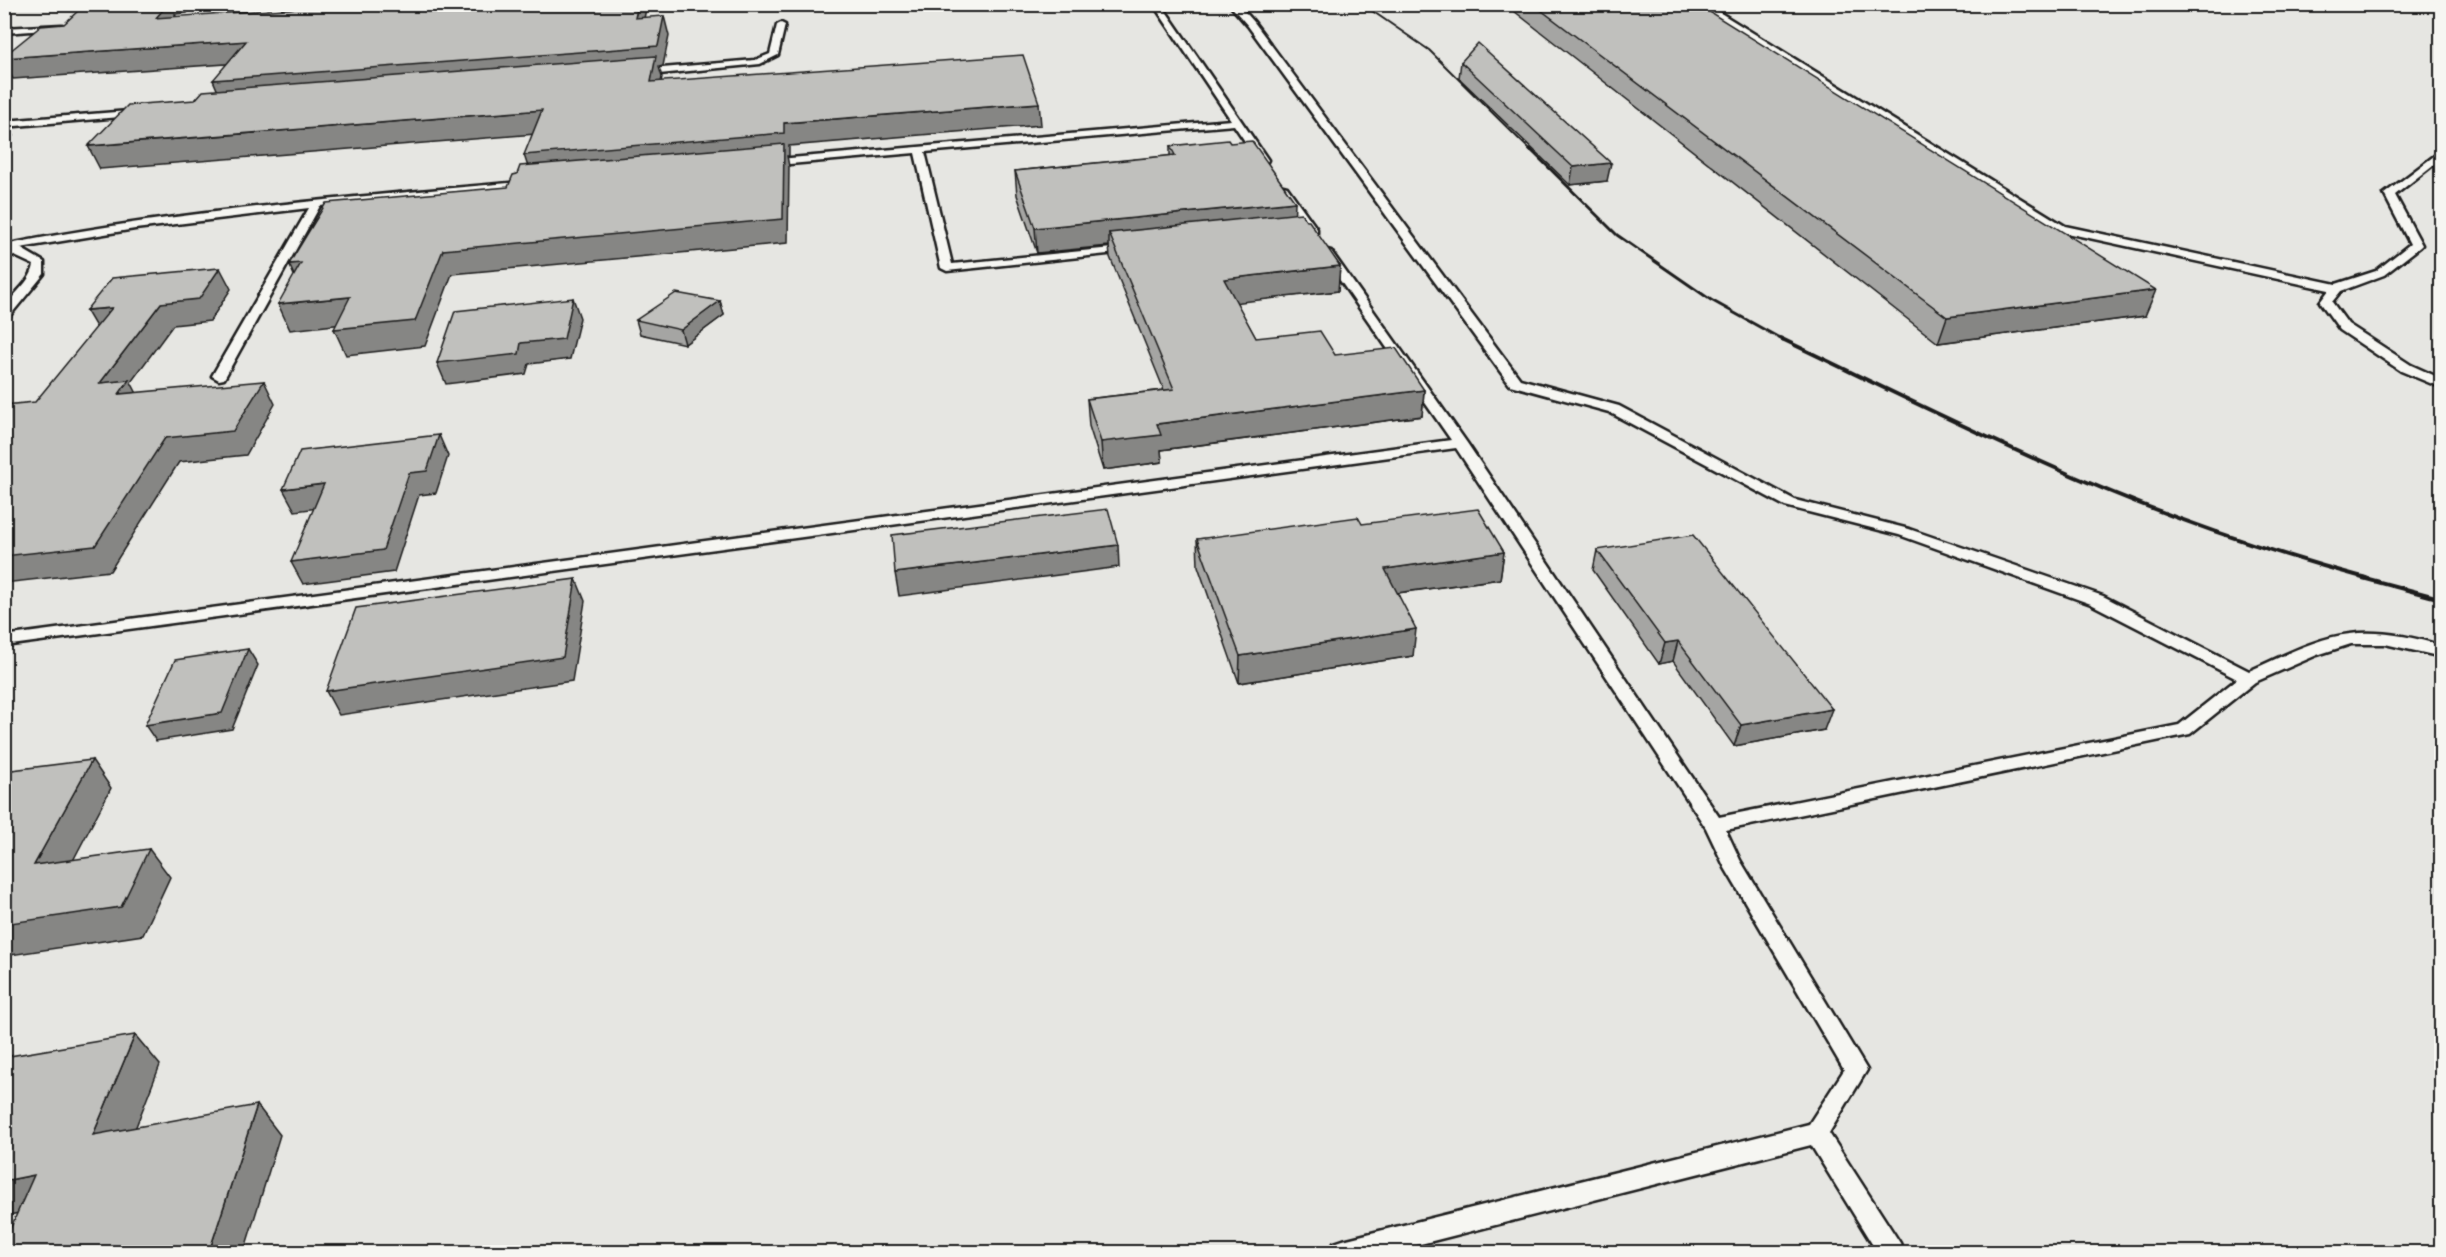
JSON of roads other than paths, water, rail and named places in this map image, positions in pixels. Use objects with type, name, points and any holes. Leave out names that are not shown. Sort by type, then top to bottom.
[{"type":"lane","points":[[1157,4],[1306,231],[1460,443],[1714,825],[1732,863],[1856,1070],[1816,1133],[1343,1252]]},
{"type":"lane","points":[[1233,4],[1251,24],[1515,382],[1614,408],[1790,502],[1904,532],[2097,600],[2249,678]]},
{"type":"lane","points":[[1700,4],[2061,229],[2337,288],[2380,273],[2416,245],[2389,194],[2442,153]]},
{"type":"lane","points":[[629,74],[757,62],[774,55],[781,25]]},
{"type":"lane","points":[[4,31],[64,27]]},
{"type":"lane","points":[[4,124],[146,112]]},
{"type":"lane","points":[[754,164],[1236,122]]},
{"type":"lane","points":[[919,150],[947,268],[1147,248]]},
{"type":"lane","points":[[7,247],[140,224],[317,203],[541,183]]},
{"type":"lane","points":[[219,376],[317,203]]},
{"type":"lane","points":[[4,315],[38,274],[40,264],[7,247]]},
{"type":"lane","points":[[2337,288],[2326,302],[2344,327],[2406,368],[2442,384]]},
{"type":"lane","points":[[4,641],[1460,443]]},
{"type":"lane","points":[[1714,825],[2184,730],[2249,678],[2311,651],[2350,639],[2385,639],[2424,646],[2442,652]]},
{"type":"lane","points":[[1816,1133],[1891,1252]]},
{"type":"railway","points":[[1362,4],[1429,50],[1531,151]]},
{"type":"railway","points":[[1530,149],[1617,235],[1711,300],[1783,340]]},
{"type":"railway","points":[[1780,338],[2082,480],[2244,541],[2366,578]]},
{"type":"railway","points":[[2360,577],[2442,599]]}]
